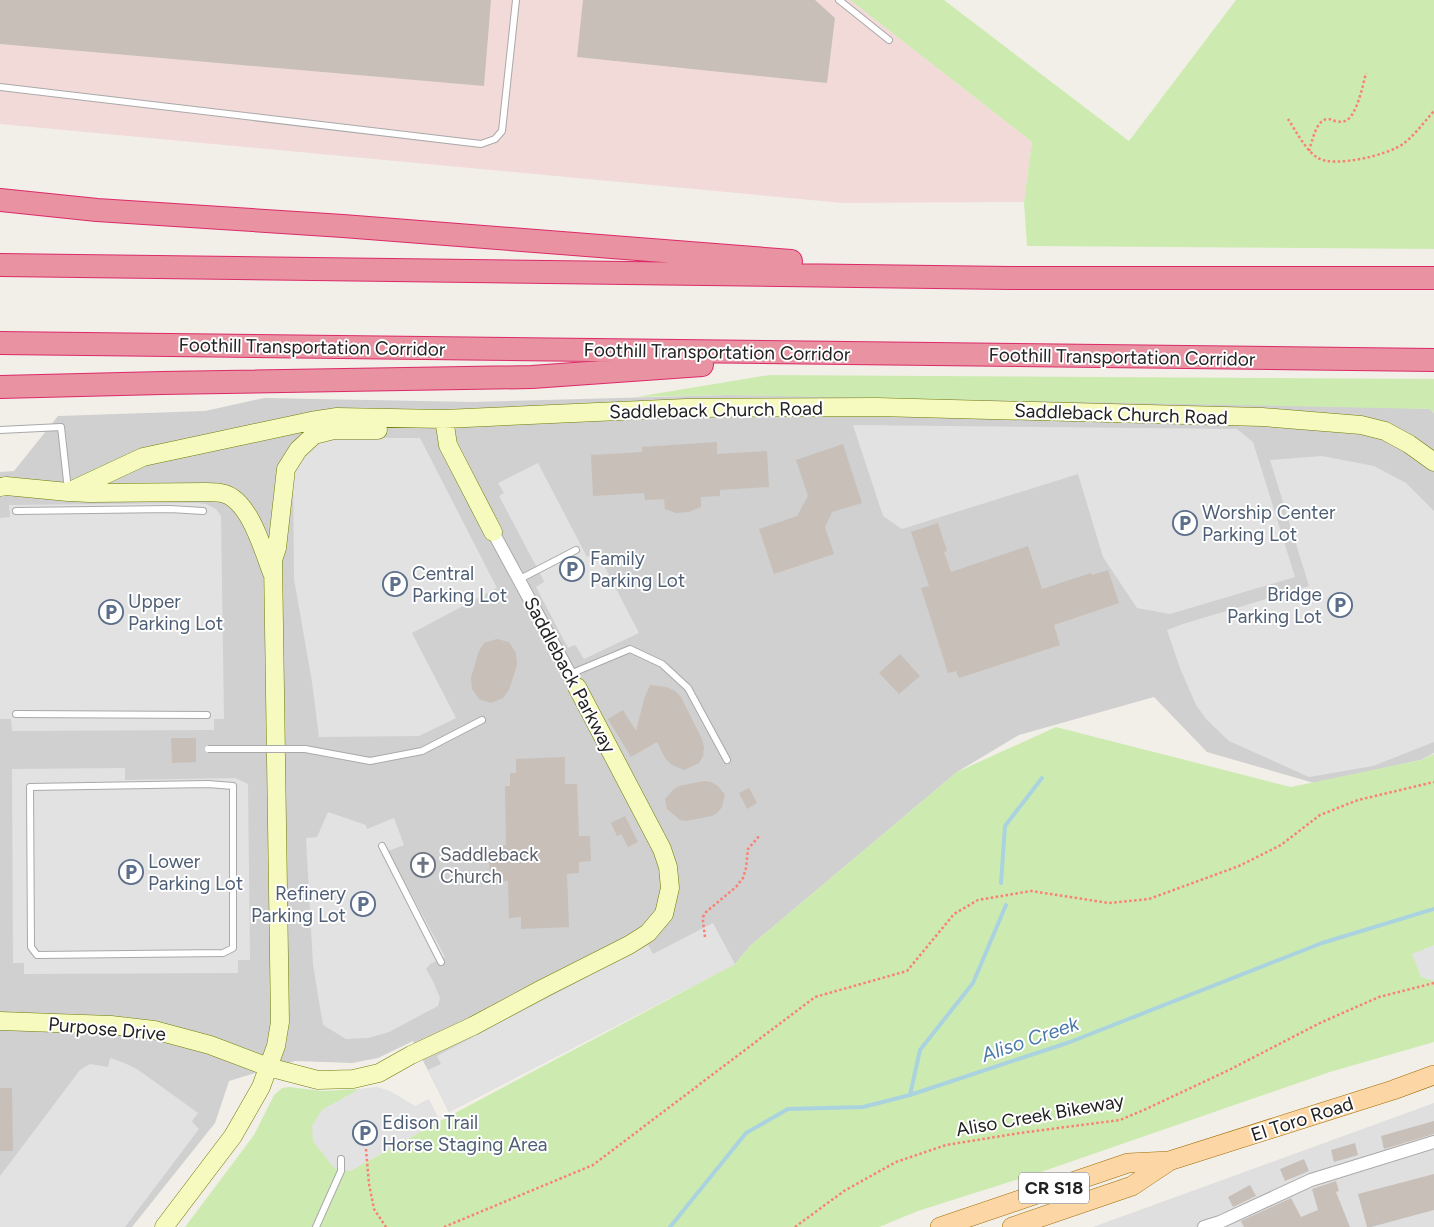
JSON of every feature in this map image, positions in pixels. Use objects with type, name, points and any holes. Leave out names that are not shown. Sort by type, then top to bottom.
[{"type":"highway","points":[[0,200],[98,210],[343,226],[1012,278]]},
{"type":"highway","points":[[0,265],[1012,278],[1434,278]]},
{"type":"highway","name":"Foothill Transportation Corridor","points":[[0,343],[1434,360]]},
{"type":"highway","points":[[0,387],[532,377],[860,354]]},
{"type":"main road","name":"Saddleback Church Road","points":[[0,487],[68,492],[143,458],[337,417],[444,419],[686,408],[868,407],[1262,417],[1361,424],[1385,431],[1409,444],[1434,462]]},
{"type":"main road","name":"Saddleback Parkway","points":[[444,419],[448,445],[493,532]]},
{"type":"main road","points":[[164,1227],[233,1136],[261,1087],[276,1046],[280,1022],[273,560],[277,548],[286,469],[298,450],[314,434],[334,430],[416,430],[444,419]]},
{"type":"main road","points":[[68,492],[224,493],[237,500],[251,520],[273,575]]},
{"type":"main road","name":"Saddleback Parkway","points":[[268,1067],[318,1080],[353,1080],[378,1073],[630,945],[648,933],[664,914],[670,888],[668,867],[662,849],[574,681]]},
{"type":"main road","name":"Purpose Drive","points":[[0,1021],[111,1025],[154,1030],[210,1045],[268,1067]]},
{"type":"main road","name":"El Toro Road","points":[[940,1227],[1128,1163],[1169,1161],[1393,1090],[1434,1075]]},
{"type":"main road","name":"El Toro Road","points":[[1012,1227],[1132,1186],[1169,1161]]},
{"type":"street","name":"Saddleback Parkway","points":[[493,532],[574,681]]},
{"type":"street","points":[[1204,1227],[1220,1222],[1311,1180],[1434,1142]]},
{"type":"lane","points":[[0,87],[481,144],[495,139],[502,131],[516,0]]},
{"type":"lane","points":[[839,0],[889,40]]},
{"type":"lane","points":[[0,430],[61,427],[68,492]]},
{"type":"lane","points":[[16,511],[170,509],[203,511]]},
{"type":"lane","points":[[518,580],[576,550]]},
{"type":"lane","points":[[574,681],[630,649],[662,664],[688,688],[727,760]]},
{"type":"lane","points":[[16,714],[207,715]]},
{"type":"lane","points":[[208,750],[305,749],[370,761],[422,751],[482,720]]},
{"type":"lane","points":[[208,784],[233,786],[233,948],[223,954],[37,955],[31,947],[30,787],[208,784]]},
{"type":"lane","points":[[382,846],[442,962]]},
{"type":"lane","points":[[316,1227],[341,1171],[341,1158]]},
{"type":"path","points":[[1309,151],[1322,121],[1327,119],[1344,122],[1352,115],[1366,73]]},
{"type":"path","points":[[1288,119],[1309,151],[1320,160],[1335,162],[1349,161],[1385,152],[1401,145],[1414,134],[1434,111]]},
{"type":"path","points":[[444,1227],[592,1165],[815,997],[907,971],[954,914],[978,900],[1032,891],[1108,903],[1149,898],[1239,866],[1281,844],[1320,815],[1327,812],[1358,800],[1434,782]]},
{"type":"path","points":[[705,937],[703,917],[742,878],[746,868],[748,848],[760,835]]},
{"type":"path","name":"Aliso Creek Bikeway","points":[[795,1227],[844,1191],[896,1162],[946,1145],[1120,1120],[1229,1070],[1320,1023],[1379,997],[1434,983]]},
{"type":"path","points":[[366,1149],[374,1209],[386,1227]]},
{"type":"shaded area","points":[[0,0],[850,0],[1032,142],[1024,202],[843,203],[0,124]]},
{"type":"shaded area","name":"Saddleback Church","points":[[728,395],[1302,404],[1430,409],[1434,413],[1434,753],[1421,760],[1314,783],[1207,752],[1154,697],[1019,735],[957,772],[750,946],[735,964],[449,1112],[413,1041],[378,1058],[352,1063],[295,1061],[229,1081],[215,1123],[132,1227],[0,1227],[0,472],[14,471],[58,416],[205,411],[264,398],[473,402]]},
{"type":"shaded area","name":"Worship Center Parking Lot","points":[[853,425],[1237,429],[1253,442],[1295,577],[1170,614],[1137,608],[1103,557],[1078,474],[902,529],[883,516]]},
{"type":"shaded area","name":"Central Parking Lot","points":[[332,438],[420,438],[497,588],[412,633],[456,718],[419,736],[319,737],[312,682],[294,579],[293,476],[298,460],[306,450]]},
{"type":"shaded area","name":"Bridge Parking Lot","points":[[1322,456],[1374,466],[1406,483],[1434,511],[1434,742],[1373,766],[1309,777],[1229,741],[1207,720],[1196,705],[1180,668],[1167,630],[1309,586],[1270,460]]},
{"type":"shaded area","name":"Family Parking Lot","points":[[538,463],[587,557],[597,552],[639,633],[584,659],[576,646],[568,648],[536,587],[544,581],[499,496],[504,493],[498,483]]},
{"type":"shaded area","name":"Upper Parking Lot","points":[[206,504],[216,509],[221,516],[224,719],[214,719],[214,730],[12,731],[11,719],[0,719],[0,518],[10,517],[9,505]]},
{"type":"shaded area","name":"Lower Parking Lot","points":[[125,768],[125,780],[235,778],[248,784],[250,960],[238,960],[238,973],[24,974],[24,963],[13,963],[12,769]]},
{"type":"shaded area","name":"Refinery Parking Lot","points":[[328,812],[366,825],[367,829],[394,818],[404,845],[388,851],[445,957],[430,964],[426,969],[440,998],[438,1006],[389,1032],[368,1038],[346,1039],[323,1025],[313,965],[306,838],[317,837]]},
{"type":"shaded area","points":[[713,923],[735,964],[449,1112],[428,1070],[441,1064],[437,1056],[648,945],[653,954]]},
{"type":"shaded area","points":[[1434,945],[1434,981],[1421,977],[1412,954]]},
{"type":"shaded area","points":[[110,1058],[137,1069],[198,1113],[192,1121],[199,1129],[125,1227],[0,1227],[0,1176],[80,1070],[90,1064],[108,1067]]},
{"type":"shaded area","name":"Edison Trail Horse Staging Area","points":[[377,1087],[390,1091],[415,1106],[429,1099],[440,1121],[350,1171],[334,1168],[313,1141],[312,1126],[322,1110],[360,1089]]},
{"type":"shaded area","points":[[1434,1103],[1434,1227],[1093,1227]]},
{"type":"green space","points":[[850,0],[944,0],[1129,141],[1236,0],[1434,0],[1434,249],[1027,246],[1024,202],[1032,142]]},
{"type":"green space","points":[[769,375],[1434,379],[1434,413],[1430,409],[728,395],[636,397]]},
{"type":"green space","points":[[1056,727],[1291,787],[1421,760],[1434,754],[1434,1042],[1330,1072],[1044,1171],[918,1211],[879,1227],[185,1227],[254,1135],[274,1095],[282,1088],[289,1087],[322,1091],[360,1089],[322,1110],[350,1171],[735,964],[750,946],[957,772]]},
{"type":"building","points":[[0,0],[491,0],[484,86],[0,44]]},
{"type":"building","points":[[583,0],[815,0],[835,18],[827,83],[577,57]]},
{"type":"building","points":[[717,442],[717,454],[767,451],[769,487],[720,490],[720,496],[701,497],[701,507],[689,512],[676,513],[665,509],[664,499],[645,500],[644,493],[593,496],[591,455],[642,452],[642,447]]},
{"type":"building","points":[[843,444],[862,503],[832,512],[825,527],[834,554],[774,574],[759,529],[797,516],[808,496],[796,460]]},
{"type":"building","points":[[938,523],[947,551],[944,552],[951,572],[1028,546],[1042,589],[1091,573],[1092,575],[1108,570],[1119,603],[1054,625],[1060,645],[959,678],[956,671],[948,673],[921,588],[929,586],[911,532]]},
{"type":"building","points":[[497,639],[509,642],[516,653],[517,665],[509,690],[503,698],[491,703],[479,699],[472,689],[471,677],[479,651],[484,643]]},
{"type":"building","points":[[900,654],[920,676],[899,694],[879,673]]},
{"type":"building","points":[[650,685],[666,687],[675,691],[681,697],[702,739],[704,747],[703,756],[699,763],[684,770],[672,765],[665,758],[657,742],[631,757],[608,719],[623,710],[636,731],[644,699]]},
{"type":"building","points":[[171,738],[196,738],[196,762],[172,763]]},
{"type":"building","points":[[565,757],[565,784],[577,784],[579,836],[590,836],[591,861],[579,862],[579,873],[567,874],[569,927],[521,929],[521,917],[509,918],[508,881],[490,882],[489,857],[499,857],[499,845],[506,845],[505,786],[510,786],[510,773],[516,773],[516,759]]},
{"type":"building","points":[[704,781],[718,786],[725,795],[722,807],[717,813],[712,816],[686,821],[680,820],[667,809],[665,799],[674,789],[679,786]]},
{"type":"building","points":[[749,788],[757,803],[747,809],[739,793]]},
{"type":"building","points":[[625,816],[638,842],[628,847],[621,834],[617,836],[611,823]]},
{"type":"building","points":[[0,1088],[12,1088],[13,1151],[0,1151]]},
{"type":"building","points":[[1434,1121],[1434,1134],[1384,1149],[1381,1136]]},
{"type":"building","points":[[1355,1143],[1358,1155],[1334,1162],[1331,1150]]},
{"type":"building","points":[[1304,1159],[1309,1171],[1285,1181],[1280,1169]]},
{"type":"building","points":[[1434,1174],[1434,1210],[1367,1227],[1358,1194]]},
{"type":"building","points":[[1336,1181],[1339,1191],[1336,1192],[1350,1227],[1244,1227],[1241,1221],[1291,1198],[1301,1217],[1318,1210],[1312,1189]]},
{"type":"building","points":[[1250,1185],[1256,1196],[1233,1207],[1228,1197]]},
{"type":"waterway","points":[[1001,883],[1005,826],[1042,778]]},
{"type":"waterway","points":[[910,1095],[920,1050],[973,983],[1006,905]]},
{"type":"waterway","name":"Aliso Creek","points":[[670,1227],[746,1133],[788,1109],[863,1107],[910,1095],[1070,1042],[1322,943],[1434,909]]},
{"type":"place","name":"Worship Center Parking Lot","points":[[1185,523]]},
{"type":"place","name":"Family Parking Lot","points":[[572,569]]},
{"type":"place","name":"Central Parking Lot","points":[[395,584]]},
{"type":"place","name":"Bridge Parking Lot","points":[[1340,605]]},
{"type":"place","name":"Upper Parking Lot","points":[[111,612]]},
{"type":"place","name":"Saddleback Church","points":[[423,865]]},
{"type":"place","name":"Lower Parking Lot","points":[[131,872]]},
{"type":"place","name":"Refinery Parking Lot","points":[[363,904]]},
{"type":"place","name":"Edison Trail Horse Staging Area","points":[[365,1133]]}]
